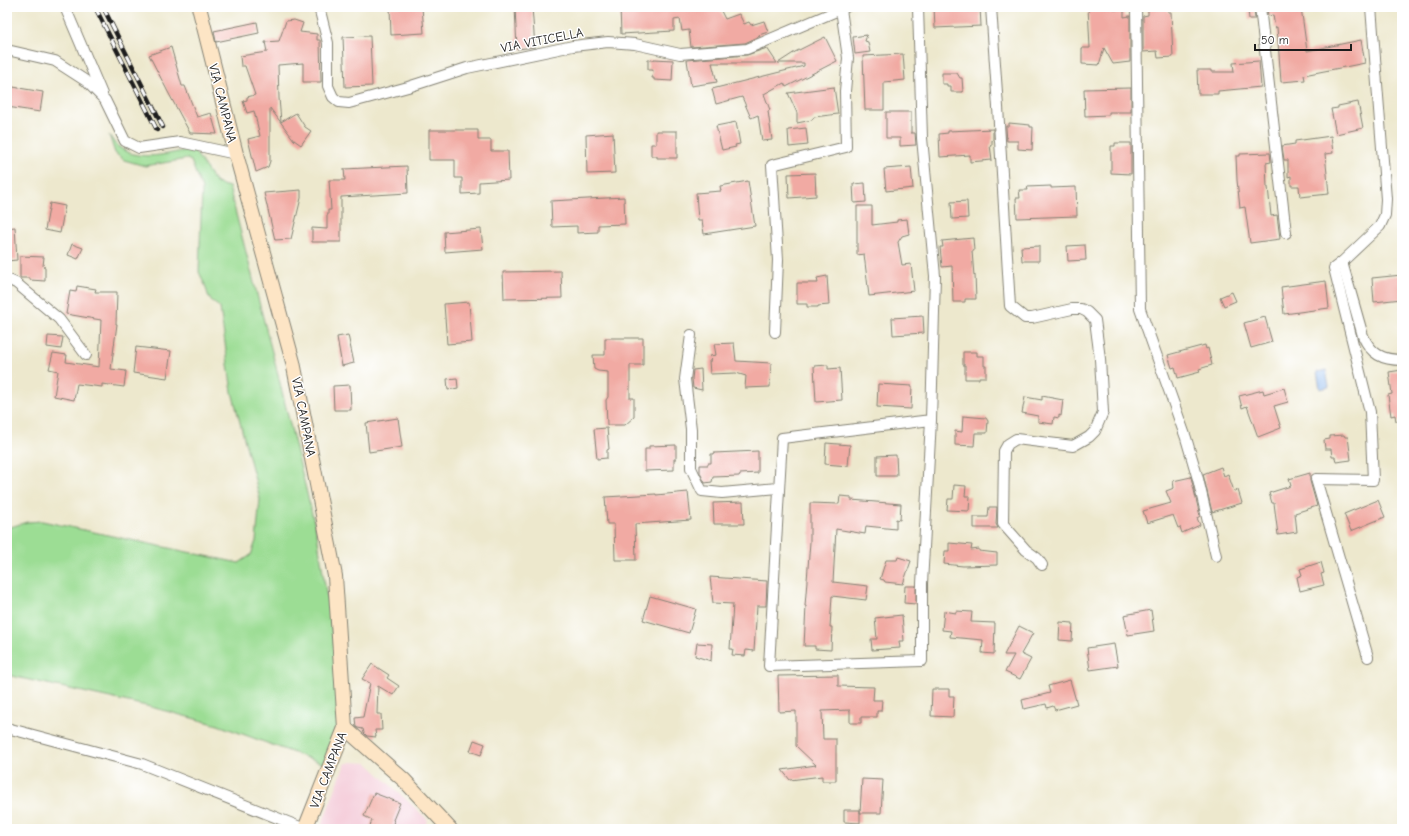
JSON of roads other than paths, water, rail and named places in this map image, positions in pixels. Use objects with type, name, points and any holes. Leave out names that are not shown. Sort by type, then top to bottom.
[{"type":"main road","name":"VIA CAMPANA","points":[[199,7],[236,154],[293,362],[335,576],[345,728],[305,829]]},
{"type":"main road","points":[[345,728],[404,780],[450,829]]},
{"type":"street","points":[[65,7],[105,100],[125,142],[139,148],[180,142],[236,154]]},
{"type":"street","name":"VIA VITICELLA","points":[[319,7],[328,43],[328,86],[336,100],[339,102],[349,103],[408,87],[467,68],[573,46],[608,42],[635,44],[680,54],[747,49],[844,8]]},
{"type":"street","points":[[821,18],[826,7]]},
{"type":"street","points":[[918,7],[922,138],[935,276],[931,420],[922,584],[922,660],[769,666],[782,438],[931,420]]},
{"type":"street","points":[[991,7],[1010,306],[1025,318],[1032,318],[1072,309],[1081,309],[1087,312],[1096,320],[1100,359],[1103,412],[1096,431],[1089,437],[1073,446],[1016,438],[1008,444],[1004,452],[1003,524],[1026,550],[1037,558],[1042,565]]},
{"type":"street","points":[[1136,7],[1140,309],[1186,438],[1198,479],[1216,556]]},
{"type":"street","points":[[1260,7],[1286,233]]},
{"type":"street","points":[[1368,657],[1316,479],[1373,480],[1370,412],[1334,268],[1380,226],[1385,215],[1386,199],[1372,7]]},
{"type":"street","points":[[775,332],[778,260],[772,165],[846,147],[845,91],[848,58],[844,8]]},
{"type":"street","points":[[7,50],[54,61],[86,81],[105,100]]},
{"type":"street","points":[[1342,262],[1363,336],[1367,345],[1374,354],[1384,358],[1402,360]]},
{"type":"street","points":[[7,279],[16,283],[59,319],[86,355]]},
{"type":"street","points":[[691,335],[685,379],[691,429],[691,468],[702,491],[722,493],[778,488]]},
{"type":"street","points":[[7,728],[142,764],[305,829]]},
{"type":"water","points":[[1326,370],[1329,387],[1320,389],[1317,372]]},
{"type":"railway","points":[[95,7],[157,130]]},
{"type":"railway","points":[[103,7],[163,127]]}]
